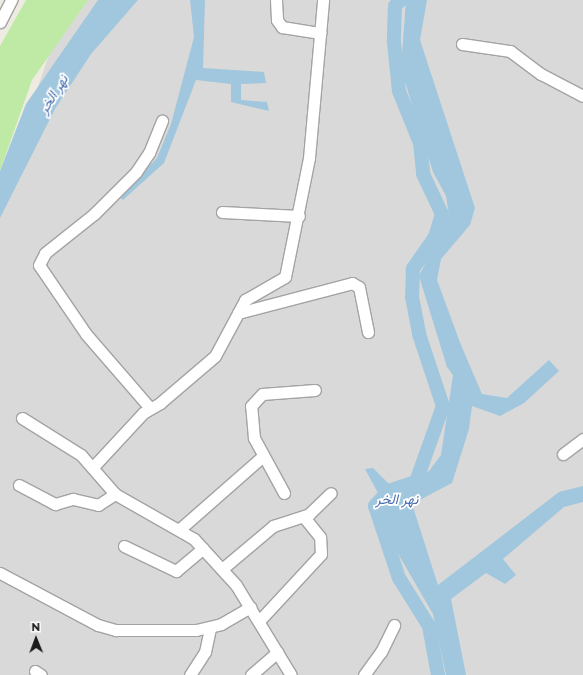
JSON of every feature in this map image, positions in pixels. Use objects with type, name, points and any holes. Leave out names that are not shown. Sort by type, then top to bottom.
[{"type":"street","points":[[0,22],[11,0]]},
{"type":"street","points":[[276,0],[277,20],[282,27],[321,33]]},
{"type":"street","points":[[93,467],[150,408],[160,404],[215,356],[245,300],[285,277],[299,216],[309,158],[323,0]]},
{"type":"street","points":[[462,44],[510,51],[541,74],[583,96]]},
{"type":"street","points":[[150,408],[86,334],[39,265],[45,253],[94,214],[136,172],[149,153],[162,120]]},
{"type":"street","points":[[222,212],[299,216]]},
{"type":"street","points":[[238,312],[352,282],[359,287],[368,332]]},
{"type":"street","points":[[284,493],[263,456],[251,424],[254,399],[271,393],[315,390]]},
{"type":"street","points":[[22,418],[72,448],[93,467],[115,494],[181,528],[203,548],[222,569],[251,607],[291,675]]},
{"type":"street","points":[[563,454],[583,439]]},
{"type":"street","points":[[181,528],[263,456]]},
{"type":"street","points":[[19,485],[55,504],[73,499],[98,505],[115,494]]},
{"type":"street","points":[[222,569],[273,526],[304,517],[331,494]]},
{"type":"street","points":[[260,621],[321,554],[320,537],[304,517]]},
{"type":"street","points":[[124,546],[176,571],[203,548]]},
{"type":"street","points":[[0,572],[98,624],[116,630],[210,628],[251,607]]},
{"type":"street","points":[[364,675],[381,652],[394,625]]},
{"type":"street","points":[[190,675],[205,652],[210,628]]},
{"type":"street","points":[[251,675],[278,652]]},
{"type":"shaded area","points":[[68,0],[583,0],[583,675],[0,675],[0,196]]},
{"type":"green space","points":[[26,0],[88,0],[32,80],[0,171],[0,46]]},
{"type":"water","name":"نهر الخر","points":[[98,0],[138,0],[91,54],[55,109],[0,218],[0,171],[26,104]]},
{"type":"water","points":[[190,0],[205,0],[203,68],[264,72],[266,83],[241,84],[241,100],[267,102],[269,111],[231,102],[231,84],[196,80],[164,163],[123,200],[119,197],[157,158],[171,124],[194,37]]},
{"type":"water","name":"نهر الخر","points":[[406,0],[427,0],[420,40],[475,208],[470,225],[441,259],[437,280],[461,345],[482,394],[507,398],[549,360],[559,371],[524,403],[500,416],[472,406],[469,429],[452,483],[412,504],[438,585],[559,492],[583,486],[583,502],[564,507],[503,559],[516,575],[505,584],[486,573],[451,599],[466,675],[446,675],[433,614],[397,552],[378,493],[365,469],[373,468],[390,485],[429,471],[441,455],[453,375],[447,367],[419,276],[449,215],[446,196],[433,172],[401,69]]},
{"type":"waterway","points":[[401,0],[395,6],[394,42],[399,91],[420,143],[423,174],[442,214],[435,237],[413,269],[412,297],[419,334],[443,406],[416,482],[388,491],[375,506],[399,578],[429,626],[438,675]]}]
